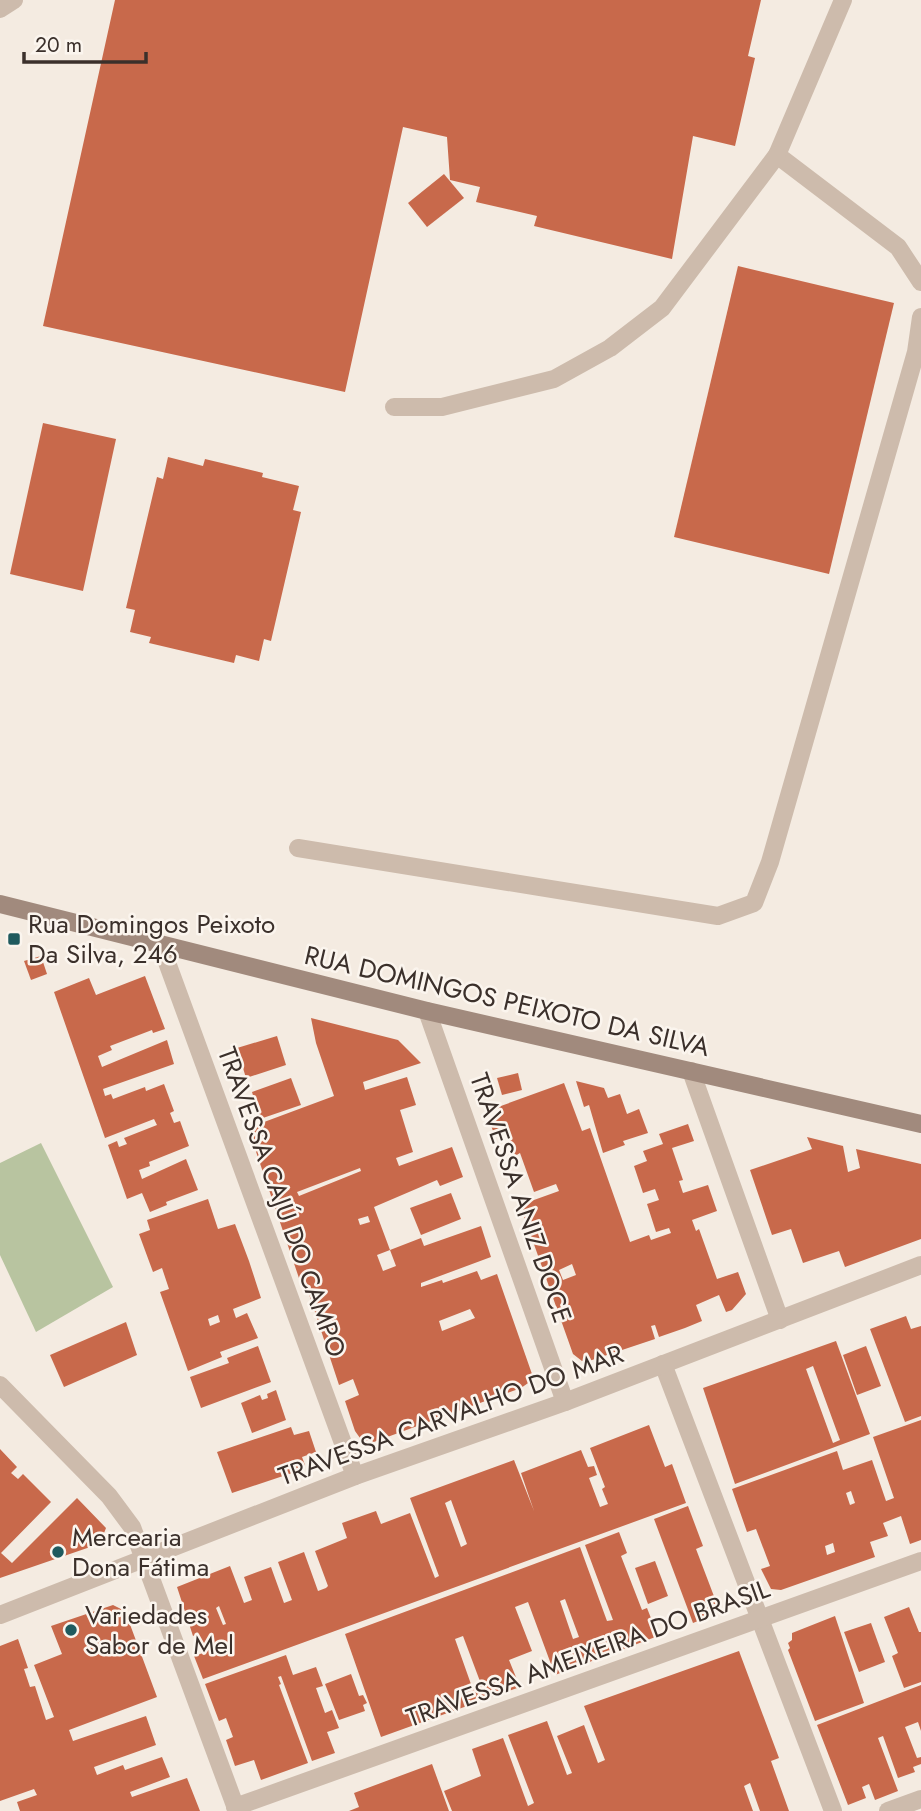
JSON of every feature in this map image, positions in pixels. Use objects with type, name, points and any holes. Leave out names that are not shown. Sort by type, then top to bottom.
[{"type":"main road","name":"RUA DOMINGOS PEIXOTO DA SILVA","points":[[0,904],[427,1012],[921,1124]]},
{"type":"street","points":[[0,9],[14,0]]},
{"type":"street","points":[[394,407],[442,407],[554,379],[610,348],[662,308],[777,155],[844,0]]},
{"type":"street","points":[[777,155],[898,247],[921,282]]},
{"type":"street","points":[[298,848],[718,916],[754,903],[770,862],[916,352],[921,317]]},
{"type":"street","name":"TRAVESSA CAJÚ DO CAMPO","points":[[161,946],[355,1476]]},
{"type":"street","name":"TRAVESSA ANIZ DOCE","points":[[427,1012],[565,1402]]},
{"type":"street","points":[[691,1071],[780,1320]]},
{"type":"street","name":"TRAVESSA CARVALHO DO MAR","points":[[0,1615],[355,1476],[565,1402],[921,1265]]},
{"type":"street","points":[[663,1364],[833,1811]]},
{"type":"street","points":[[0,1385],[122,1511],[132,1527],[236,1809]]},
{"type":"street","name":"TRAVESSA AMEIXEIRA DO BRASIL","points":[[236,1809],[275,1803],[921,1560]]},
{"type":"street","points":[[888,1811],[921,1799]]},
{"type":"green space","points":[[41,1143],[113,1287],[36,1332],[0,1255],[0,1163]]},
{"type":"building","points":[[115,0],[761,0],[748,56],[755,58],[735,146],[693,136],[672,259],[534,226],[537,216],[476,202],[480,187],[450,180],[447,137],[403,127],[345,392],[43,326]]},
{"type":"building","points":[[444,174],[464,198],[427,227],[408,203]]},
{"type":"building","points":[[738,266],[894,303],[829,574],[674,537]]},
{"type":"building","points":[[43,423],[116,439],[83,591],[10,574]]},
{"type":"building","points":[[168,457],[203,466],[205,459],[263,473],[262,477],[299,486],[293,510],[301,512],[271,641],[264,639],[259,661],[236,655],[234,663],[149,643],[151,637],[130,632],[135,610],[126,608],[157,477],[163,479]]},
{"type":"building","points":[[41,956],[47,974],[31,980],[24,961]]},
{"type":"building","points":[[145,976],[165,1029],[153,1033],[152,1030],[110,1046],[112,1050],[98,1056],[102,1067],[167,1040],[174,1064],[103,1089],[105,1096],[111,1094],[113,1099],[145,1087],[146,1091],[164,1084],[174,1111],[170,1113],[174,1123],[180,1121],[189,1146],[149,1162],[150,1166],[139,1170],[142,1179],[186,1159],[198,1190],[166,1202],[167,1205],[150,1212],[142,1193],[127,1199],[108,1145],[117,1141],[119,1147],[127,1144],[124,1138],[157,1125],[154,1119],[105,1138],[54,992],[89,978],[96,995]]},
{"type":"building","points":[[311,1018],[398,1040],[421,1063],[363,1082],[365,1090],[407,1077],[416,1105],[400,1110],[413,1152],[396,1158],[399,1166],[452,1147],[463,1177],[440,1186],[437,1180],[374,1207],[390,1250],[421,1238],[424,1246],[481,1226],[491,1257],[421,1283],[421,1287],[442,1280],[443,1283],[477,1271],[481,1280],[497,1274],[532,1374],[531,1381],[521,1388],[371,1443],[360,1438],[355,1431],[345,1401],[359,1395],[353,1379],[339,1385],[305,1282],[301,1284],[248,1128],[334,1096],[316,1043]],"holes":[[[360,1168],[361,1171],[299,1196],[297,1192]],[[368,1216],[370,1222],[360,1225],[358,1219]],[[390,1250],[396,1266],[383,1271],[377,1255]],[[470,1309],[475,1318],[442,1331],[439,1321]]]},
{"type":"building","points":[[277,1036],[286,1065],[246,1078],[237,1048]]},
{"type":"building","points":[[518,1073],[522,1090],[502,1095],[497,1078]]},
{"type":"building","points":[[291,1078],[301,1105],[260,1119],[252,1092]]},
{"type":"building","points":[[576,1081],[604,1088],[608,1098],[620,1094],[627,1114],[639,1109],[648,1133],[623,1141],[625,1145],[603,1153],[589,1105],[584,1107]]},
{"type":"building","points":[[564,1083],[582,1131],[590,1128],[630,1242],[649,1235],[651,1240],[671,1233],[669,1228],[656,1232],[647,1204],[659,1200],[655,1189],[643,1193],[634,1166],[647,1161],[643,1151],[663,1144],[659,1134],[688,1124],[694,1141],[672,1148],[683,1180],[679,1181],[683,1193],[708,1185],[717,1211],[692,1220],[696,1231],[699,1229],[717,1279],[738,1272],[746,1294],[732,1310],[726,1312],[719,1295],[696,1305],[702,1321],[659,1337],[655,1325],[651,1326],[655,1339],[582,1361],[573,1354],[520,1205],[559,1191],[556,1184],[534,1192],[520,1153],[515,1156],[504,1126],[493,1131],[489,1120],[501,1116],[498,1107]],"holes":[[[572,1264],[576,1275],[563,1280],[559,1270]]]},
{"type":"building","points":[[807,1137],[843,1146],[848,1172],[860,1168],[856,1149],[921,1164],[921,1239],[845,1267],[839,1251],[803,1263],[791,1229],[772,1235],[750,1170],[812,1149]]},
{"type":"building","points":[[451,1193],[461,1219],[421,1235],[410,1208]]},
{"type":"building","points":[[208,1199],[218,1229],[235,1224],[261,1298],[233,1309],[236,1318],[247,1313],[258,1338],[220,1352],[222,1357],[188,1371],[160,1292],[169,1289],[162,1268],[153,1272],[139,1234],[150,1230],[147,1220]],"holes":[[[218,1315],[220,1322],[210,1326],[208,1319]]]},
{"type":"building","points":[[906,1316],[911,1329],[921,1326],[921,1416],[905,1422],[870,1329]]},
{"type":"building","points":[[126,1322],[137,1355],[64,1387],[50,1355]]},
{"type":"building","points":[[836,1341],[870,1434],[735,1484],[703,1388]],"holes":[[[813,1366],[840,1440],[833,1443],[806,1369]]]},
{"type":"building","points":[[258,1346],[271,1382],[201,1408],[190,1377],[229,1363],[227,1358]]},
{"type":"building","points":[[866,1346],[881,1386],[857,1395],[843,1355]]},
{"type":"building","points":[[276,1390],[286,1420],[252,1433],[241,1403],[260,1395],[262,1400],[268,1398],[267,1394]]},
{"type":"building","points":[[921,1420],[921,1540],[910,1544],[901,1516],[883,1523],[888,1536],[870,1542],[875,1557],[781,1590],[771,1589],[761,1569],[770,1566],[756,1529],[747,1532],[732,1489],[837,1451],[843,1470],[872,1460],[886,1501],[894,1498],[873,1437]],"holes":[[[851,1491],[855,1503],[850,1505],[846,1493]],[[833,1543],[835,1552],[827,1555],[825,1546]]]},
{"type":"building","points":[[649,1425],[665,1467],[672,1464],[686,1503],[203,1679],[194,1656],[203,1653],[197,1634],[193,1636],[177,1587],[230,1566],[244,1603],[252,1600],[244,1577],[271,1567],[284,1603],[292,1600],[278,1562],[304,1552],[318,1591],[326,1588],[328,1586],[315,1551],[347,1538],[342,1523],[376,1511],[381,1524],[410,1513],[435,1578],[439,1576],[410,1498],[514,1460],[534,1511],[521,1473],[581,1450],[588,1467],[594,1466],[597,1475],[589,1478],[600,1507],[608,1504],[602,1489],[605,1487],[590,1448]],"holes":[[[451,1500],[467,1544],[461,1547],[445,1503]],[[219,1606],[226,1624],[223,1625],[216,1608]]]},
{"type":"building","points":[[291,1427],[294,1435],[309,1431],[316,1452],[302,1457],[305,1465],[301,1470],[232,1493],[217,1452]]},
{"type":"building","points":[[0,1449],[17,1467],[11,1473],[18,1479],[23,1474],[51,1502],[1,1553],[12,1563],[77,1498],[106,1528],[101,1541],[0,1578]]},
{"type":"building","points":[[688,1506],[703,1546],[696,1549],[720,1612],[693,1623],[654,1519]]},
{"type":"building","points":[[619,1532],[627,1553],[621,1556],[642,1610],[647,1608],[658,1636],[555,1675],[528,1602],[515,1607],[532,1651],[509,1660],[520,1687],[381,1737],[345,1634],[580,1547],[607,1621],[613,1620],[585,1545]],"holes":[[[565,1599],[579,1637],[573,1639],[560,1601]],[[463,1636],[481,1684],[472,1687],[455,1639]]]},
{"type":"building","points":[[655,1561],[668,1596],[648,1604],[635,1568]]},
{"type":"building","points":[[113,1605],[125,1611],[157,1697],[69,1730],[73,1741],[146,1716],[156,1745],[94,1767],[97,1775],[123,1765],[125,1770],[162,1757],[170,1777],[130,1792],[132,1797],[187,1778],[200,1811],[20,1811],[17,1802],[37,1795],[34,1789],[0,1801],[0,1646],[18,1639],[28,1668],[24,1669],[30,1687],[35,1686],[46,1720],[54,1717],[34,1665],[62,1654],[51,1626]]},
{"type":"building","points":[[909,1607],[921,1632],[921,1682],[904,1688],[892,1656],[898,1653],[884,1617]]},
{"type":"building","points":[[835,1616],[864,1703],[815,1721],[788,1650],[788,1643],[792,1640],[792,1633]]},
{"type":"building","points":[[871,1623],[885,1662],[859,1672],[844,1632]]},
{"type":"building","points":[[739,1651],[779,1758],[771,1761],[789,1811],[760,1811],[750,1783],[744,1786],[753,1811],[452,1811],[444,1791],[481,1776],[472,1749],[503,1738],[528,1806],[534,1803],[508,1735],[547,1721],[567,1775],[572,1773],[557,1736],[584,1725],[598,1763],[605,1760],[584,1706]]},
{"type":"building","points":[[286,1655],[293,1675],[316,1667],[323,1686],[316,1688],[325,1713],[332,1710],[339,1728],[327,1732],[335,1753],[312,1761],[281,1676],[278,1677],[308,1763],[261,1780],[254,1760],[235,1766],[226,1740],[233,1737],[226,1718],[219,1721],[205,1684]]},
{"type":"building","points":[[351,1674],[359,1696],[363,1695],[367,1703],[363,1705],[365,1711],[339,1720],[325,1684]]},
{"type":"building","points":[[921,1685],[921,1731],[918,1722],[905,1727],[917,1758],[921,1757],[921,1764],[913,1767],[915,1772],[898,1778],[883,1736],[878,1738],[898,1791],[875,1800],[869,1784],[862,1787],[866,1798],[848,1805],[817,1725]]},
{"type":"building","points":[[432,1764],[449,1811],[349,1811],[359,1807],[354,1793]]},
{"type":"place","name":"Rua Domingos Peixoto Da Silva, 246","points":[[14,939]]},
{"type":"place","name":"Mercearia Dona Fátima","points":[[58,1552]]},
{"type":"place","name":"Variedades Sabor de Mel","points":[[71,1630]]}]
